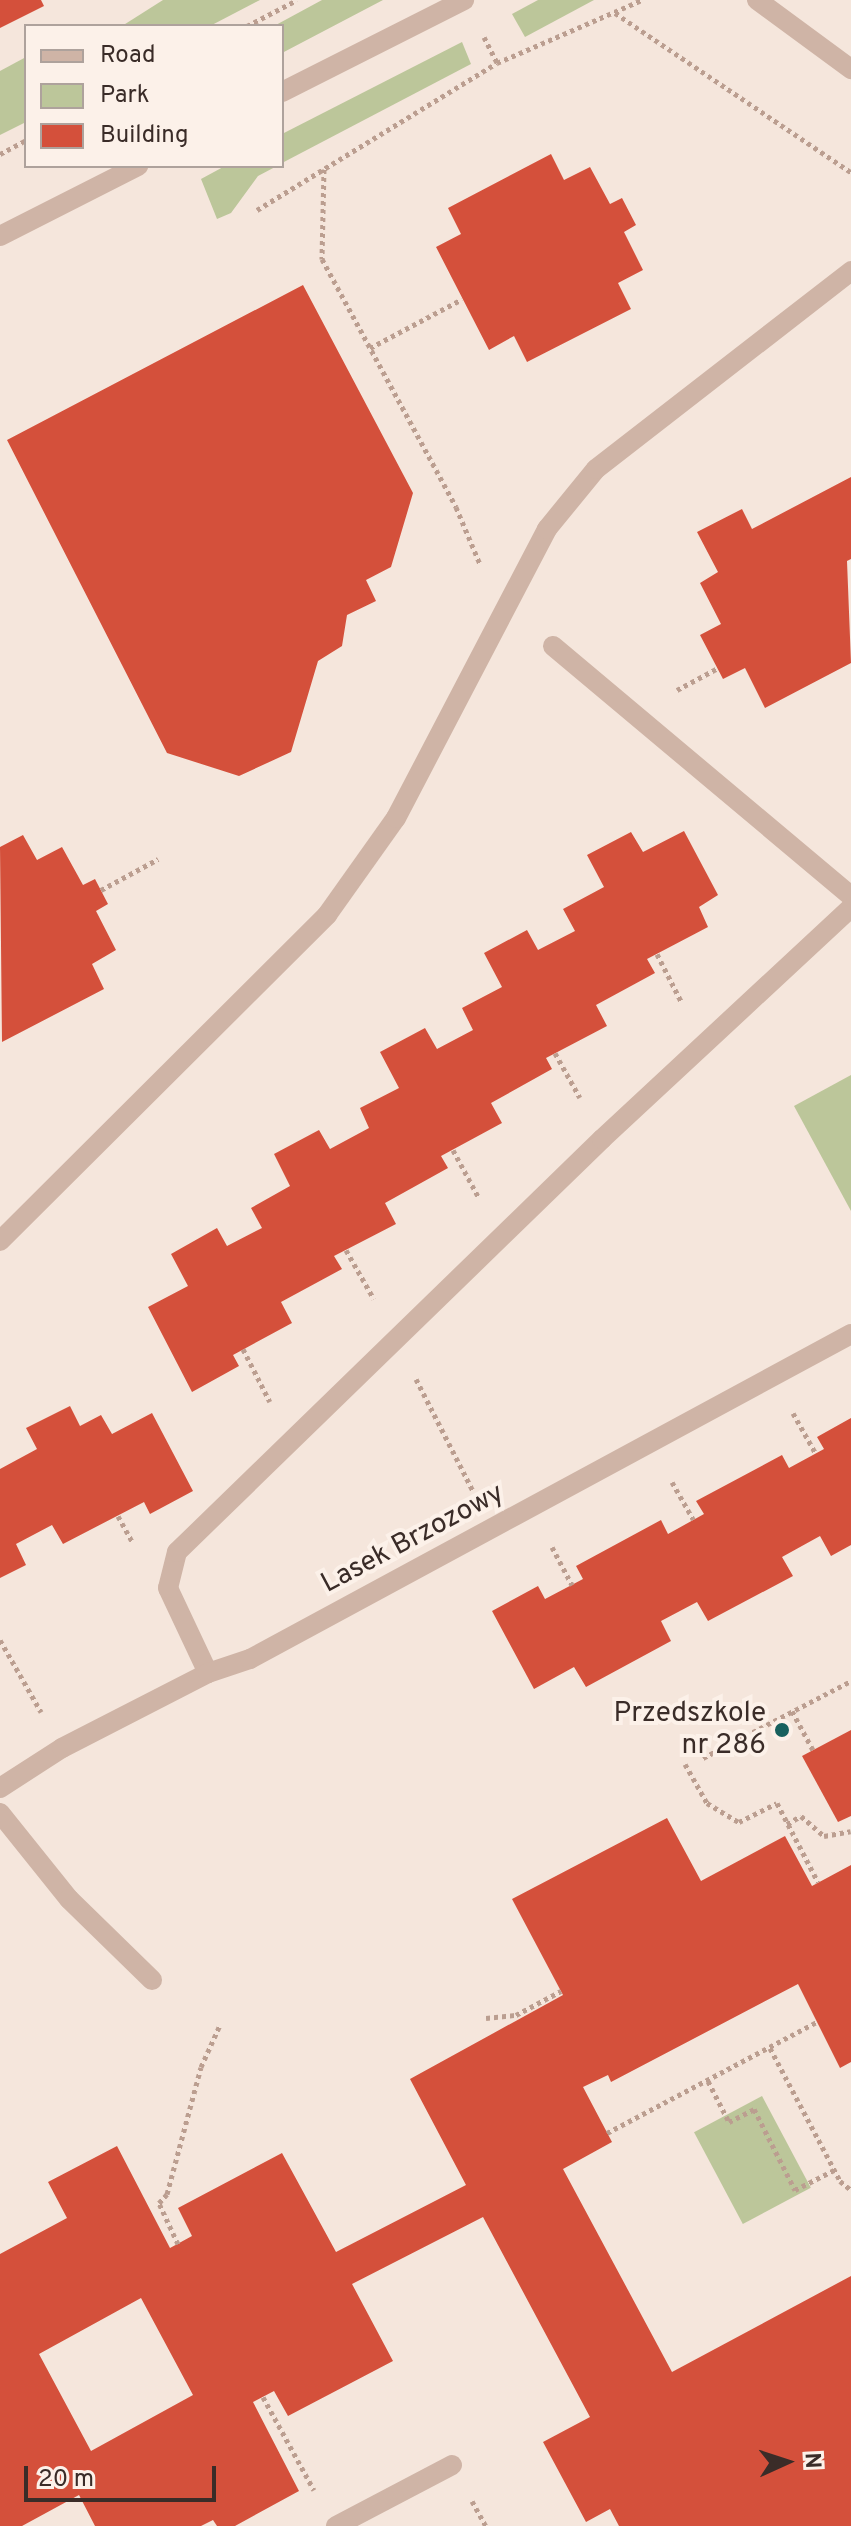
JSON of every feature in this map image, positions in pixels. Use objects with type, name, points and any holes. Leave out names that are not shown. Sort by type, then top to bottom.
[{"type":"street","points":[[284,91],[464,0]]},
{"type":"street","points":[[757,0],[851,69]]},
{"type":"street","points":[[0,236],[134,168]]},
{"type":"street","points":[[0,1241],[327,915],[396,818],[547,529],[596,469],[851,271]]},
{"type":"street","points":[[553,646],[851,896]]},
{"type":"street","points":[[208,1673],[168,1588],[169,1572],[177,1552],[291,1443],[395,1337],[851,908]]},
{"type":"street","name":"Lasek Brzozowy","points":[[0,1788],[62,1748],[208,1673],[250,1659],[851,1334]]},
{"type":"street","points":[[0,1813],[69,1899],[152,1980]]},
{"type":"street","points":[[336,2526],[452,2465]]},
{"type":"path","points":[[251,24],[297,0]]},
{"type":"path","points":[[257,210],[497,63],[642,0]]},
{"type":"path","points":[[615,13],[851,172]]},
{"type":"path","points":[[0,154],[24,141]]},
{"type":"path","points":[[324,169],[322,259],[506,607]]},
{"type":"path","points":[[370,348],[462,299]]},
{"type":"path","points":[[101,890],[158,859]]},
{"type":"path","points":[[657,954],[704,1045]]},
{"type":"path","points":[[453,1150],[500,1238]]},
{"type":"path","points":[[346,1250],[395,1337],[491,1528]]},
{"type":"path","points":[[243,1349],[291,1443]]},
{"type":"path","points":[[0,1640],[62,1748]]},
{"type":"path","points":[[703,1758],[851,1681]]},
{"type":"path","points":[[792,1711],[813,1750]]},
{"type":"path","points":[[685,1764],[707,1803],[739,1822],[777,1803],[818,1882]]},
{"type":"path","points":[[787,1824],[801,1816],[824,1836],[851,1831]]},
{"type":"path","points":[[486,2018],[516,2015],[561,1991]]},
{"type":"path","points":[[607,2133],[817,2022]]},
{"type":"path","points":[[178,2244],[159,2203],[167,2194],[201,2067],[220,2025]]},
{"type":"path","points":[[770,2048],[834,2170],[851,2190]]},
{"type":"path","points":[[708,2081],[729,2122],[754,2109],[795,2190],[834,2170]]},
{"type":"path","points":[[263,2397],[313,2486]]},
{"type":"green space","points":[[163,0],[260,0],[214,24],[125,24]]},
{"type":"green space","points":[[322,0],[383,0],[284,52],[284,24],[278,24]]},
{"type":"green space","points":[[538,0],[594,0],[525,37],[512,14]]},
{"type":"green space","points":[[462,42],[471,64],[284,162],[284,133]]},
{"type":"green space","points":[[24,58],[24,123],[0,135],[0,71]]},
{"type":"green space","points":[[221,168],[273,168],[258,176],[231,213],[217,219],[201,179]]},
{"type":"green space","points":[[851,1075],[851,1211],[794,1106]]},
{"type":"green space","points":[[762,2096],[811,2188],[743,2224],[694,2132]]},
{"type":"building","points":[[0,0],[41,0],[44,6],[0,28]]},
{"type":"building","points":[[551,154],[564,180],[590,167],[610,204],[622,198],[636,225],[624,232],[643,270],[618,283],[631,309],[527,362],[514,336],[489,350],[436,247],[461,234],[448,208]]},
{"type":"building","points":[[303,285],[413,493],[391,567],[366,580],[376,601],[347,615],[342,646],[318,661],[291,752],[239,776],[167,753],[7,440]]},
{"type":"building","points":[[851,477],[851,559],[847,561],[851,663],[765,708],[745,668],[723,679],[700,635],[721,624],[700,583],[718,572],[697,532],[742,509],[752,529]]},
{"type":"building","points":[[684,831],[718,895],[699,907],[708,927],[647,959],[655,973],[596,1005],[607,1026],[546,1058],[552,1069],[491,1103],[502,1123],[441,1156],[448,1168],[385,1203],[396,1224],[334,1256],[342,1269],[281,1302],[292,1323],[233,1355],[239,1366],[192,1392],[148,1307],[188,1286],[171,1254],[217,1228],[227,1246],[262,1228],[251,1208],[290,1186],[274,1154],[319,1130],[330,1149],[369,1128],[360,1108],[399,1088],[380,1052],[425,1028],[437,1049],[473,1030],[462,1008],[502,987],[484,953],[527,930],[538,950],[575,931],[563,909],[604,887],[587,855],[631,832],[643,852]]},
{"type":"building","points":[[23,835],[37,860],[62,847],[83,885],[95,879],[108,904],[96,911],[116,950],[92,964],[104,989],[2,1042],[0,847]]},
{"type":"building","points":[[70,1406],[80,1426],[101,1415],[112,1434],[152,1413],[193,1491],[150,1514],[144,1502],[63,1544],[52,1525],[16,1544],[26,1565],[0,1578],[0,1469],[37,1449],[26,1428]]},
{"type":"building","points":[[851,1418],[851,1545],[831,1556],[820,1536],[782,1557],[793,1576],[708,1621],[697,1602],[661,1621],[671,1641],[586,1687],[574,1667],[534,1689],[492,1611],[538,1586],[545,1599],[583,1579],[576,1566],[661,1520],[668,1534],[704,1514],[696,1501],[782,1455],[789,1468],[824,1449],[817,1437]]},
{"type":"building","points":[[851,1730],[851,1816],[838,1822],[802,1756]]},
{"type":"building","points":[[667,1818],[701,1881],[785,1836],[812,1886],[851,1865],[851,2062],[840,2068],[798,1984],[611,2082],[608,2075],[583,2087],[612,2142],[563,2169],[672,2372],[851,2276],[851,2526],[619,2526],[610,2509],[586,2522],[543,2442],[590,2417],[483,2217],[352,2284],[393,2361],[288,2416],[274,2391],[253,2402],[299,2491],[235,2526],[217,2526],[213,2520],[201,2526],[95,2526],[79,2495],[22,2526],[0,2526],[0,2254],[67,2218],[48,2182],[117,2146],[170,2248],[192,2236],[178,2208],[282,2153],[336,2252],[466,2185],[410,2079],[563,1995],[512,1899]],"holes":[[[141,2298],[193,2395],[91,2451],[39,2354]]]},
{"type":"place","name":"Przedszkole nr 286","points":[[782,1730]]}]
